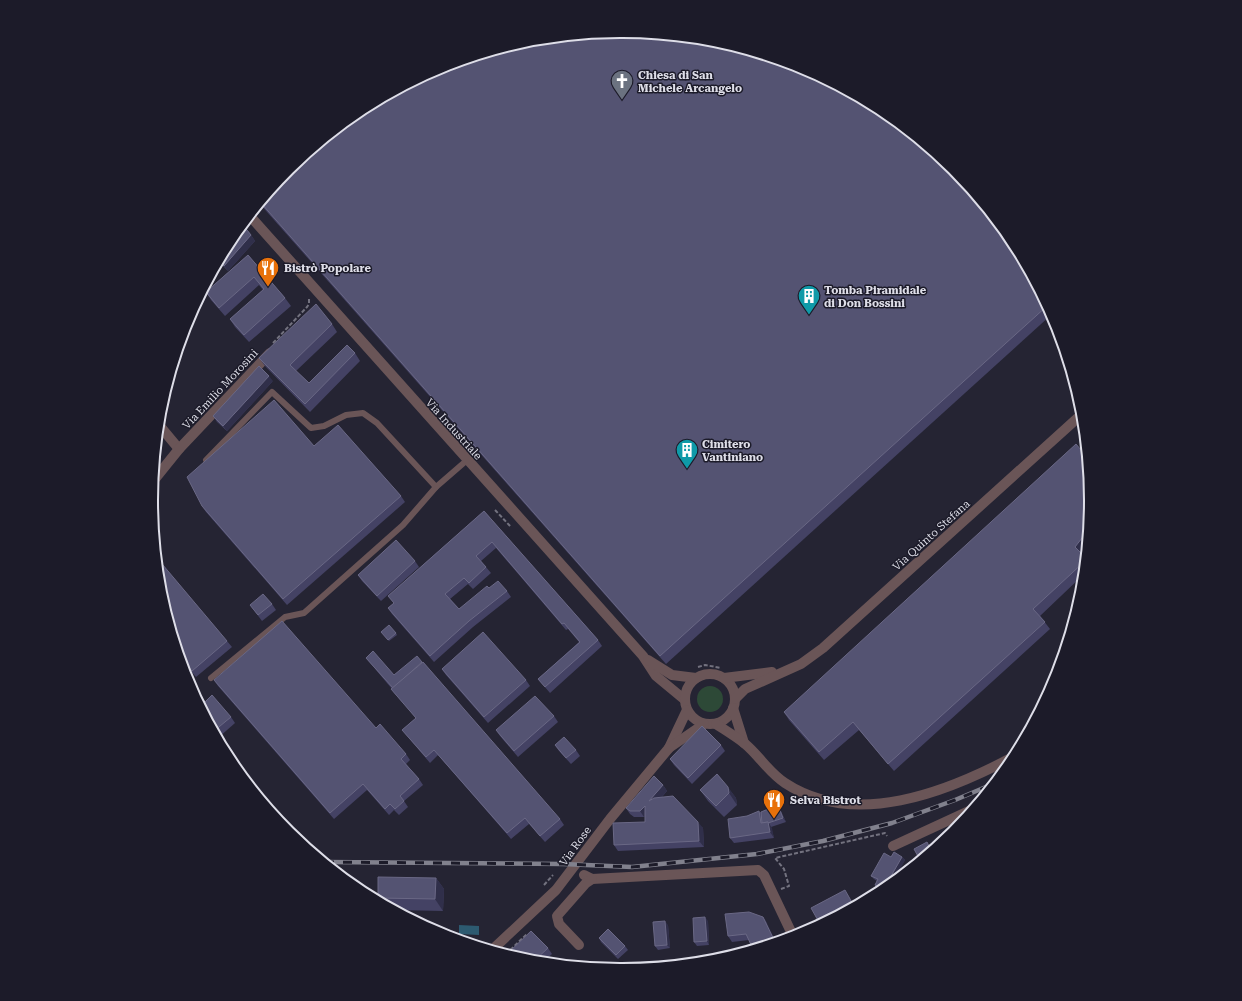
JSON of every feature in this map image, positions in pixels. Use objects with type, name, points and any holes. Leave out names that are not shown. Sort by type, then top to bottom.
[{"type":"street","name":"Via Industriale","points":[[253,220],[319,301],[643,656],[656,676],[685,700]]},
{"type":"street","name":"Via Emilio Morosini","points":[[159,474],[274,345]]},
{"type":"street","name":"Via Quinto Stefana","points":[[734,704],[745,689],[755,683],[801,664],[823,648],[1076,419]]},
{"type":"street","points":[[164,431],[179,450]]},
{"type":"street","name":"Via Industriale","points":[[643,656],[672,675],[696,678]]},
{"type":"street","name":"Via Quinto Stefana","points":[[724,678],[792,668]]},
{"type":"street","points":[[734,704],[730,715],[716,724],[704,724],[694,719],[687,710],[685,700],[686,691],[696,678],[710,674],[724,678],[730,684],[744,743]]},
{"type":"street","name":"Via Rose","points":[[497,946],[556,890],[610,819],[669,748],[687,710]]},
{"type":"street","name":"Via Rose","points":[[669,748],[704,724]]},
{"type":"street","points":[[716,724],[744,743],[772,774],[800,792],[823,800],[851,804],[905,800],[942,788],[1001,763]]},
{"type":"street","points":[[893,846],[960,815]]},
{"type":"street","points":[[578,945],[557,922],[557,916],[586,883],[588,877],[753,870],[764,875],[791,930]]},
{"type":"lane","points":[[201,466],[272,392],[311,428],[324,426],[346,415],[363,413],[377,423],[436,487]]},
{"type":"lane","points":[[211,678],[285,617],[304,613],[402,525],[436,487],[466,461]]},
{"type":"path","points":[[274,345],[309,304],[309,296],[307,293]]},
{"type":"path","points":[[772,892],[789,886],[784,869],[774,858],[885,833],[893,846]]},
{"type":"green space","points":[[710,686],[719,690],[723,699],[719,708],[710,712],[701,708],[697,699],[701,690]]},
{"type":"water","points":[[459,925],[479,926],[479,935],[459,933]]},
{"type":"building","name":"Cimitero Vantiniano","points":[[591,39],[651,39],[711,47],[741,54],[798,73],[826,86],[878,116],[903,134],[948,173],[988,219],[1006,244],[1022,269],[1042,310],[660,656],[264,207],[294,173],[316,153],[364,116],[416,86],[444,73],[501,54],[561,42]]},
{"type":"building","points":[[247,229],[251,235],[224,266],[223,265]]},
{"type":"building","points":[[248,255],[285,298],[244,335],[230,319],[264,289],[254,277],[219,308],[207,294],[210,289]]},
{"type":"building","points":[[316,304],[332,324],[290,365],[309,383],[347,345],[355,353],[305,404],[259,358]]},
{"type":"building","points":[[259,366],[269,376],[223,426],[213,416]]},
{"type":"building","points":[[274,400],[314,446],[338,425],[401,496],[283,599],[202,506],[187,477]]},
{"type":"building","points":[[1076,444],[1081,450],[1084,500],[1082,538],[1075,547],[1081,553],[1079,566],[1033,609],[1045,622],[888,764],[853,722],[819,752],[784,712]]},
{"type":"building","points":[[484,511],[598,640],[545,687],[538,679],[580,642],[564,623],[562,624],[492,542],[476,556],[486,567],[469,583],[464,578],[445,594],[459,609],[487,586],[489,588],[498,581],[507,591],[469,621],[430,656],[388,608],[394,603],[388,596]]},
{"type":"building","points":[[396,540],[415,561],[377,596],[358,575]]},
{"type":"building","points":[[163,565],[227,641],[192,671],[174,620]]},
{"type":"building","points":[[263,594],[272,604],[258,615],[250,605]]},
{"type":"building","points":[[282,621],[376,728],[380,724],[406,754],[401,759],[419,779],[400,796],[404,801],[395,809],[390,804],[385,809],[363,784],[330,813],[214,680]]},
{"type":"building","points":[[389,625],[396,633],[388,640],[381,632]]},
{"type":"building","points":[[483,632],[526,680],[484,717],[442,669]]},
{"type":"building","points":[[373,651],[394,675],[417,656],[422,662],[393,688],[366,658]]},
{"type":"building","points":[[423,662],[560,819],[540,836],[525,818],[507,833],[434,750],[426,757],[402,730],[416,718],[391,689]]},
{"type":"building","points":[[212,695],[231,717],[218,728],[205,702]]},
{"type":"building","points":[[535,696],[554,716],[514,751],[496,730]]},
{"type":"building","points":[[702,726],[721,745],[688,778],[670,759]]},
{"type":"building","points":[[564,737],[576,750],[566,758],[555,745]]},
{"type":"building","points":[[717,774],[728,787],[729,793],[716,806],[700,790]]},
{"type":"building","points":[[654,776],[663,785],[649,801],[654,798],[673,796],[698,822],[699,841],[614,845],[613,823],[645,822],[645,806],[640,811],[630,811],[626,808]]},
{"type":"building","points":[[778,805],[783,818],[768,823],[762,823],[761,812]]},
{"type":"building","points":[[759,811],[761,823],[768,822],[770,832],[730,838],[728,819],[747,816]]},
{"type":"building","points":[[927,842],[929,846],[917,855],[914,849]]},
{"type":"building","points":[[894,852],[902,857],[891,875],[876,886],[875,885],[878,879],[871,876],[884,853],[891,857]]},
{"type":"building","points":[[378,877],[436,878],[435,899],[385,898],[378,894]]},
{"type":"building","points":[[845,890],[851,901],[817,919],[811,908]]},
{"type":"building","points":[[749,912],[763,917],[773,937],[751,944],[746,934],[728,936],[725,914]]},
{"type":"building","points":[[705,917],[707,941],[694,942],[693,918]]},
{"type":"building","points":[[665,921],[667,945],[655,946],[653,922]]},
{"type":"building","points":[[608,929],[625,946],[616,955],[599,938]]},
{"type":"building","points":[[531,931],[548,948],[540,955],[512,949]]},
{"type":"railway","points":[[333,862],[563,864],[632,867],[757,854],[823,841],[892,823],[983,788]]},
{"type":"place","name":"Chiesa di San Michele Arcangelo","points":[[622,100]]},
{"type":"place","name":"Bistrò Popolare","points":[[268,288]]},
{"type":"place","name":"Tomba Piramidale di Don Bossini","points":[[809,316]]},
{"type":"place","name":"Cimitero Vantiniano","points":[[687,470]]},
{"type":"place","name":"Selva Bistrot","points":[[774,820]]}]
